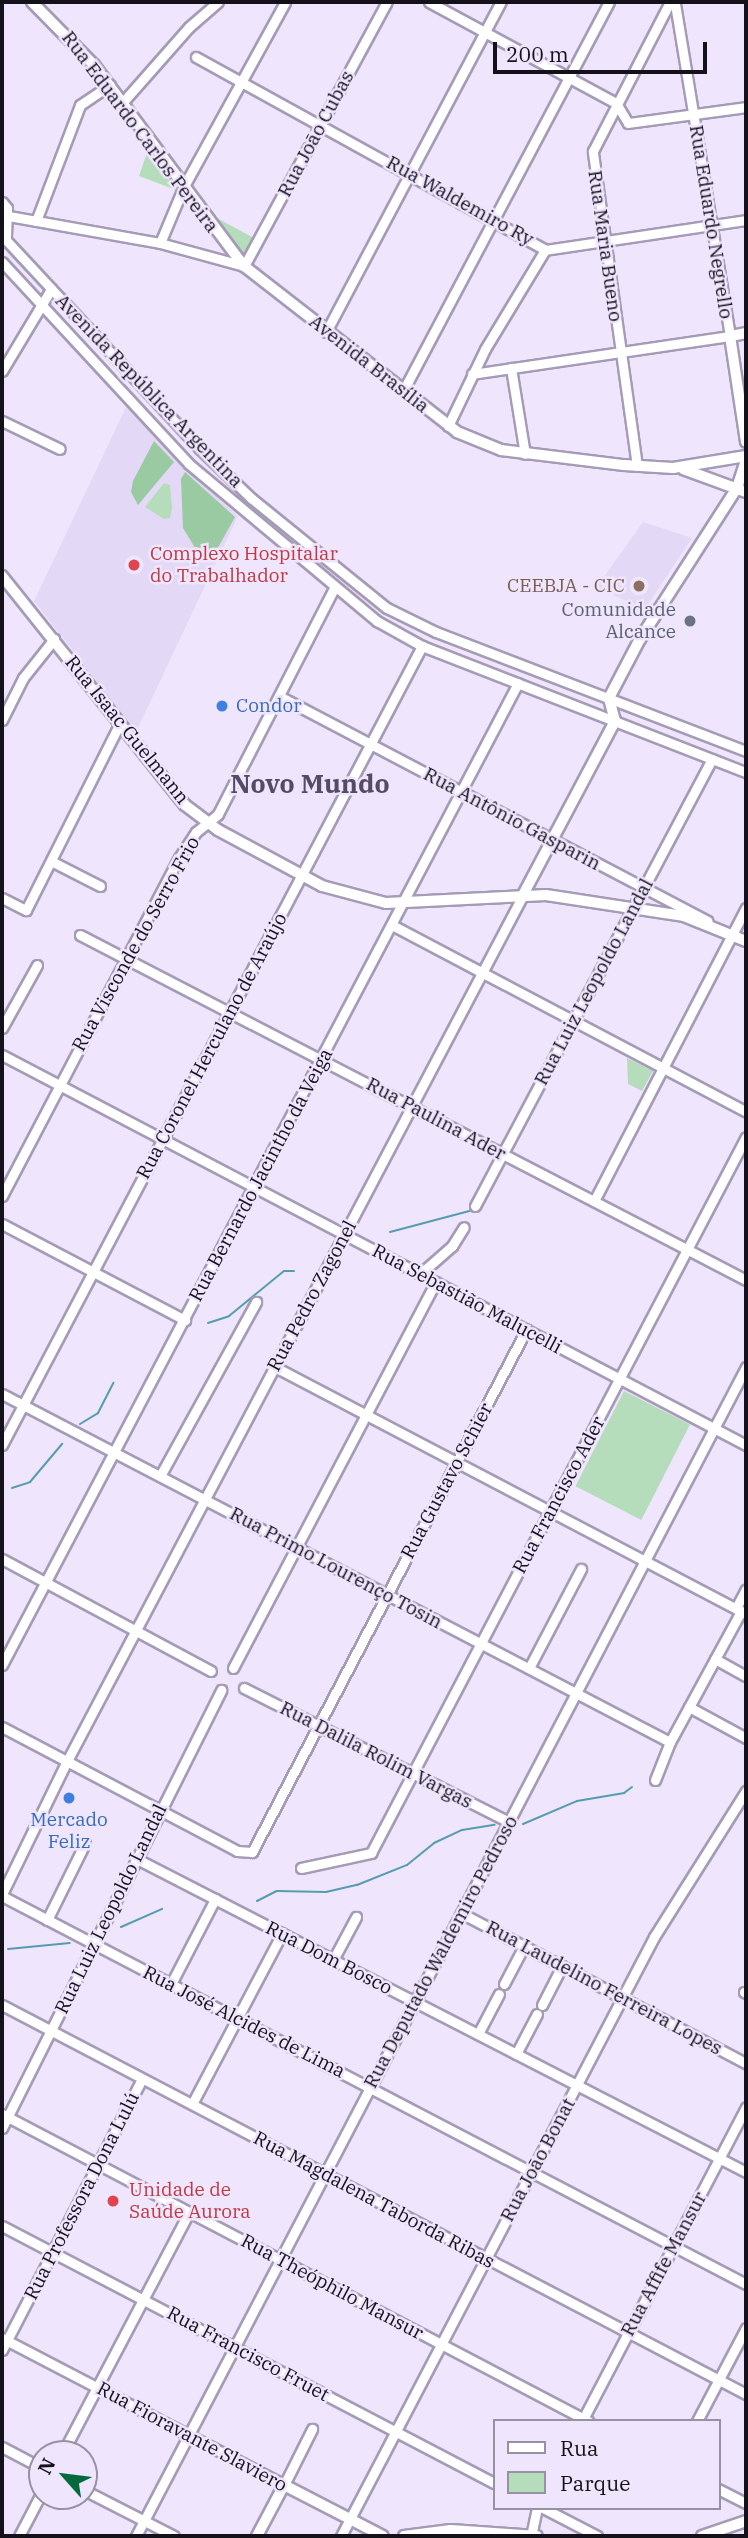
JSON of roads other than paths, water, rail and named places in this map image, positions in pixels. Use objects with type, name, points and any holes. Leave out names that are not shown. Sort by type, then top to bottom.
[{"type":"main road","name":"Rua Eduardo Carlos Pereira","points":[[32,2],[73,40],[110,85],[244,267]]},
{"type":"main road","name":"Avenida Brasília","points":[[244,267],[448,426],[478,443],[525,454],[673,468],[746,456]]},
{"type":"main road","points":[[730,336],[746,333]]},
{"type":"main road","name":"Rua Eduardo Negrello","points":[[730,336],[746,442]]},
{"type":"main road","points":[[615,721],[609,698],[640,639],[742,490],[746,461]]},
{"type":"main road","points":[[673,468],[701,473],[742,490]]},
{"type":"main road","name":"Rua Isaac Guelmann","points":[[2,576],[176,796],[207,823],[302,876],[352,897],[403,903],[524,893],[633,908],[721,928]]},
{"type":"main road","name":"Rua Pedro Zagonel","points":[[524,893],[615,721]]},
{"type":"main road","name":"Rua Antônio Gasparin","points":[[721,928],[746,941]]},
{"type":"main road","points":[[257,2536],[284,2485]]},
{"type":"main road","name":"Rua Fioravante Slaviero","points":[[284,2485],[380,2536]]},
{"type":"main road","points":[[702,2536],[746,2521]]},
{"type":"main road","points":[[404,2536],[451,2530],[537,2536]]},
{"type":"street","points":[[122,103],[188,27],[218,2]]},
{"type":"street","points":[[160,243],[184,186],[285,2]]},
{"type":"street","name":"Rua João Cubas","points":[[244,267],[387,2]]},
{"type":"street","points":[[429,2],[616,103],[624,120],[634,124],[746,107]]},
{"type":"street","points":[[326,332],[501,2]]},
{"type":"street","points":[[403,391],[609,2]]},
{"type":"street","name":"Rua Maria Bueno","points":[[637,466],[593,151],[616,103],[673,2]]},
{"type":"street","name":"Rua Eduardo Negrello","points":[[673,2],[730,336]]},
{"type":"street","name":"Rua Waldemiro Ry","points":[[195,57],[495,218],[545,250],[746,220]]},
{"type":"street","points":[[36,221],[80,105],[110,85]]},
{"type":"street","name":"Avenida República Argentina","points":[[2,202],[6,240],[235,484],[387,608],[427,629],[746,751]]},
{"type":"street","name":"Avenida Brasília","points":[[4,215],[160,243],[244,267]]},
{"type":"street","points":[[448,426],[472,374],[545,250]]},
{"type":"street","name":"Avenida República Argentina","points":[[2,262],[184,459],[334,588],[388,629],[422,646],[746,772]]},
{"type":"street","points":[[2,371],[51,289]]},
{"type":"street","points":[[472,374],[730,336]]},
{"type":"street","points":[[511,368],[525,454]]},
{"type":"street","points":[[2,421],[60,449]]},
{"type":"street","name":"Rua Visconde do Serro Frio","points":[[2,1196],[183,850],[218,814],[334,588]]},
{"type":"street","points":[[2,720],[23,678],[54,639]]},
{"type":"street","name":"Rua Coronel Herculano de Araújo","points":[[2,1446],[422,646]]},
{"type":"street","name":"Rua Bernardo Jacintho da Veiga","points":[[2,1665],[518,683]]},
{"type":"street","name":"Rua Antônio Gasparin","points":[[279,696],[721,928]]},
{"type":"street","points":[[2,898],[26,910],[120,723]]},
{"type":"street","name":"Rua Luiz Leopoldo Landal","points":[[475,1206],[712,759]]},
{"type":"street","points":[[51,861],[100,886]]},
{"type":"street","name":"Rua Pedro Zagonel","points":[[2,1895],[67,1761],[524,893]]},
{"type":"street","points":[[594,1201],[746,908]]},
{"type":"street","points":[[392,925],[746,1112]]},
{"type":"street","name":"Rua Paulina Ader","points":[[80,935],[746,1280]]},
{"type":"street","points":[[2,1028],[37,965]]},
{"type":"street","name":"Rua Sebastião Malucelli","points":[[3,1058],[746,1445]]},
{"type":"street","name":"Rua Francisco Ader","points":[[301,1868],[361,1858],[371,1853],[746,1138]]},
{"type":"street","points":[[2,1224],[185,1320]]},
{"type":"street","points":[[420,1274],[452,1246],[464,1227]]},
{"type":"street","points":[[233,1668],[436,1282]]},
{"type":"street","points":[[160,1476],[256,1302]]},
{"type":"street","name":"Rua Gustavo Schier","points":[[159,1810],[249,1854],[258,1844],[526,1330]]},
{"type":"street","points":[[275,1367],[741,1611]]},
{"type":"street","name":"Rua Deputado Waldemiro Pedroso","points":[[136,2536],[746,1367]]},
{"type":"street","name":"Rua Primo Lourenço Tosin","points":[[2,1394],[670,1742]]},
{"type":"street","points":[[2,1559],[211,1671]]},
{"type":"street","points":[[529,1668],[581,1569]]},
{"type":"street","points":[[655,1780],[670,1742],[741,1611],[746,1589]]},
{"type":"street","points":[[715,1660],[746,1676]]},
{"type":"street","name":"Rua Dalila Rolim Vargas","points":[[244,1688],[509,1822]]},
{"type":"street","name":"Rua Luiz Leopoldo Landal","points":[[2,2128],[4,2116],[52,2032],[135,1858],[221,1690]]},
{"type":"street","points":[[689,1707],[746,1738]]},
{"type":"street","points":[[2,1727],[159,1810]]},
{"type":"street","name":"Rua João Bonat","points":[[341,2536],[663,1922],[746,1791]]},
{"type":"street","points":[[47,1920],[85,1843]]},
{"type":"street","name":"Rua Dom Bosco","points":[[135,1858],[746,2172]]},
{"type":"street","name":"Rua José Alcides de Lima","points":[[2,1895],[746,2284]]},
{"type":"street","points":[[171,1984],[215,1899]]},
{"type":"street","name":"Rua Laudelino Ferreira Lopes","points":[[461,1913],[746,2063]]},
{"type":"street","points":[[333,1960],[356,1917]]},
{"type":"street","points":[[191,2104],[282,1933]]},
{"type":"street","points":[[504,1984],[524,1947]]},
{"type":"street","points":[[516,2054],[562,1966]]},
{"type":"street","points":[[478,2034],[499,1994]]},
{"type":"street","name":"Rua Magdalena Taborda Ribas","points":[[2,2005],[746,2394]]},
{"type":"street","name":"Rua Professora Dona Lulú","points":[[2,2350],[4,2339],[142,2079]]},
{"type":"street","name":"Rua Affife Mansur","points":[[585,2419],[746,2107]]},
{"type":"street","name":"Rua Theóphilo Mansur","points":[[4,2116],[582,2419]]},
{"type":"street","points":[[69,2440],[189,2212]]},
{"type":"street","name":"Rua Francisco Fruet","points":[[2,2226],[492,2482]]},
{"type":"street","points":[[698,2419],[746,2328]]},
{"type":"street","name":"Rua Fioravante Slaviero","points":[[4,2339],[284,2485]]},
{"type":"street","points":[[284,2485],[312,2429]]},
{"type":"street","points":[[2,2447],[28,2461]]},
{"type":"street","points":[[720,2490],[746,2503]]},
{"type":"street","points":[[98,2497],[174,2536]]},
{"type":"street","points":[[19,2536],[33,2510]]},
{"type":"street","points":[[531,2536],[537,2510]]},
{"type":"street","points":[[547,2510],[597,2536]]},
{"type":"waterway","points":[[390,1232],[473,1210]]},
{"type":"waterway","points":[[208,1323],[229,1316],[284,1271],[294,1271]]},
{"type":"waterway","points":[[80,1424],[98,1413],[113,1383]]},
{"type":"waterway","points":[[12,1488],[30,1482],[62,1444]]},
{"type":"waterway","points":[[523,1824],[577,1801],[624,1793],[632,1787]]},
{"type":"waterway","points":[[257,1901],[277,1891],[326,1892],[357,1885],[407,1865],[434,1843],[462,1830],[495,1825]]},
{"type":"waterway","points":[[121,1927],[162,1909]]},
{"type":"waterway","points":[[8,1949],[70,1943]]},
{"type":"place","name":"Complexo Hospitalar do Trabalhador","points":[[134,565]]},
{"type":"place","name":"CEEBJA - CIC","points":[[639,586]]},
{"type":"place","name":"Comunidade Alcance","points":[[690,621]]},
{"type":"place","name":"Condor","points":[[222,706]]},
{"type":"place","name":"Mercado Feliz","points":[[69,1798]]},
{"type":"place","name":"Unidade de Saúde Aurora","points":[[113,2201]]},
{"type":"district","name":"Novo Mundo","points":[[310,784]]}]
